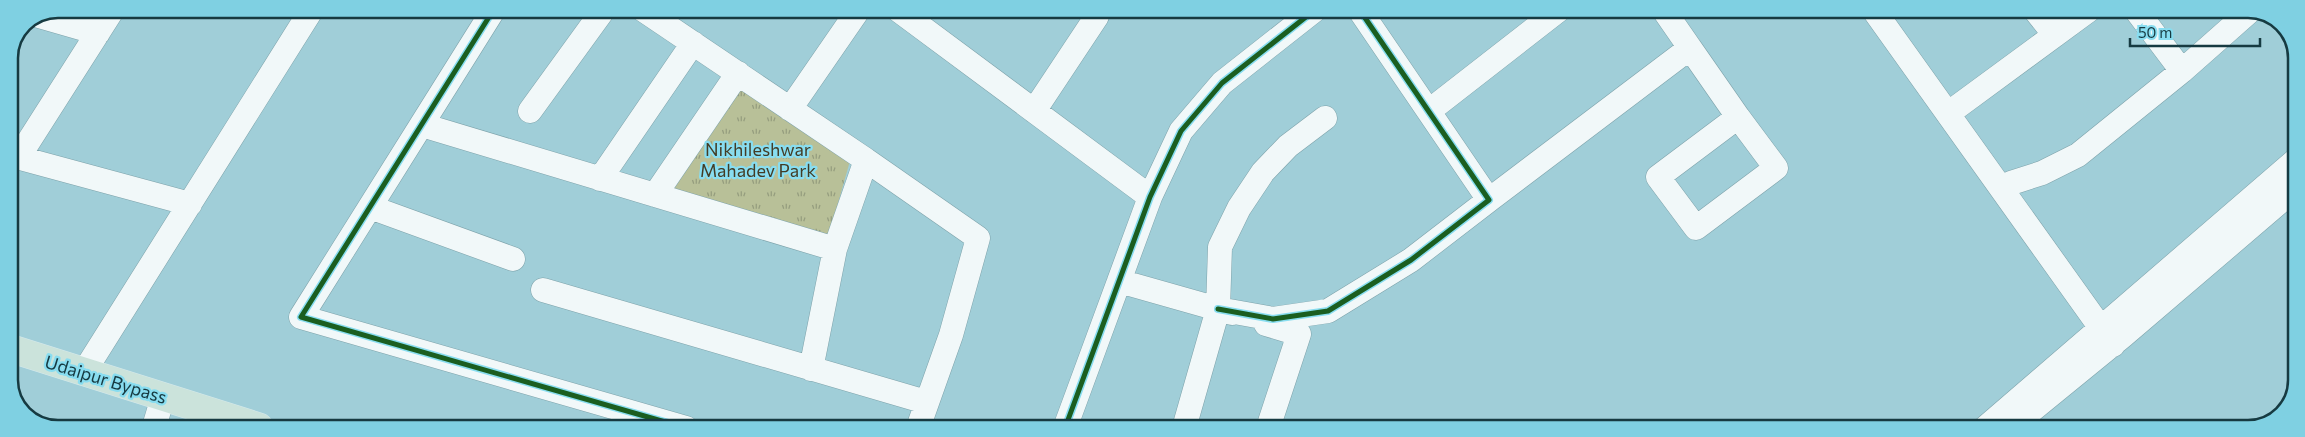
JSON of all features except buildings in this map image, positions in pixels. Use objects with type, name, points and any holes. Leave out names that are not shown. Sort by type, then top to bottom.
[{"type":"highway","name":"Udaipur Bypass","points":[[18,351],[234,420]]},
{"type":"street","points":[[18,151],[107,18]]},
{"type":"street","points":[[84,372],[306,18]]},
{"type":"street","points":[[488,18],[301,317],[658,420]]},
{"type":"street","points":[[530,111],[597,18]]},
{"type":"street","points":[[656,18],[978,238],[951,335],[920,420]]},
{"type":"street","points":[[790,109],[853,18]]},
{"type":"street","points":[[909,18],[1150,197]]},
{"type":"street","points":[[1034,111],[1096,18]]},
{"type":"street","points":[[1069,420],[1150,197],[1180,131],[1222,83],[1305,18]]},
{"type":"street","points":[[1365,18],[1489,200]]},
{"type":"street","points":[[1429,110],[1548,18]]},
{"type":"street","points":[[1669,18],[1776,168],[1696,228],[1658,177],[1738,117]]},
{"type":"street","points":[[1878,18],[2112,332]]},
{"type":"street","points":[[1896,18],[2112,332]]},
{"type":"street","points":[[2041,18],[2054,34]]},
{"type":"street","points":[[1957,107],[2077,18]]},
{"type":"street","points":[[2142,18],[2182,71]]},
{"type":"street","points":[[2011,183],[2042,174],[2078,154],[2182,71],[2242,18]]},
{"type":"street","points":[[48,19],[98,33]]},
{"type":"street","points":[[600,179],[693,43]]},
{"type":"street","points":[[1218,309],[1272,319],[1328,311],[1411,260],[1690,48]]},
{"type":"street","points":[[655,195],[738,73]]},
{"type":"street","points":[[1186,420],[1218,309],[1220,247],[1239,208],[1263,172],[1288,146],[1325,118]]},
{"type":"street","points":[[422,124],[835,249]]},
{"type":"street","points":[[18,158],[190,204]]},
{"type":"street","points":[[811,368],[835,249],[866,160]]},
{"type":"street","points":[[2018,420],[2287,168]]},
{"type":"street","points":[[1996,420],[2287,195]]},
{"type":"street","points":[[370,207],[513,259]]},
{"type":"street","points":[[1119,281],[1299,334],[1271,420]]},
{"type":"street","points":[[543,290],[926,402]]},
{"type":"street","points":[[156,420],[163,397]]},
{"type":"green space","name":"Nikhileshwar Mahadev Park","points":[[743,80],[850,161],[829,235],[672,192]]},
{"type":"cycle path","points":[[488,18],[301,317],[658,420]]},
{"type":"cycle path","points":[[1068,420],[1150,197],[1181,131],[1222,83],[1305,18]]},
{"type":"cycle path","points":[[1218,309],[1273,319],[1328,311],[1411,260],[1489,200],[1365,18]]}]
